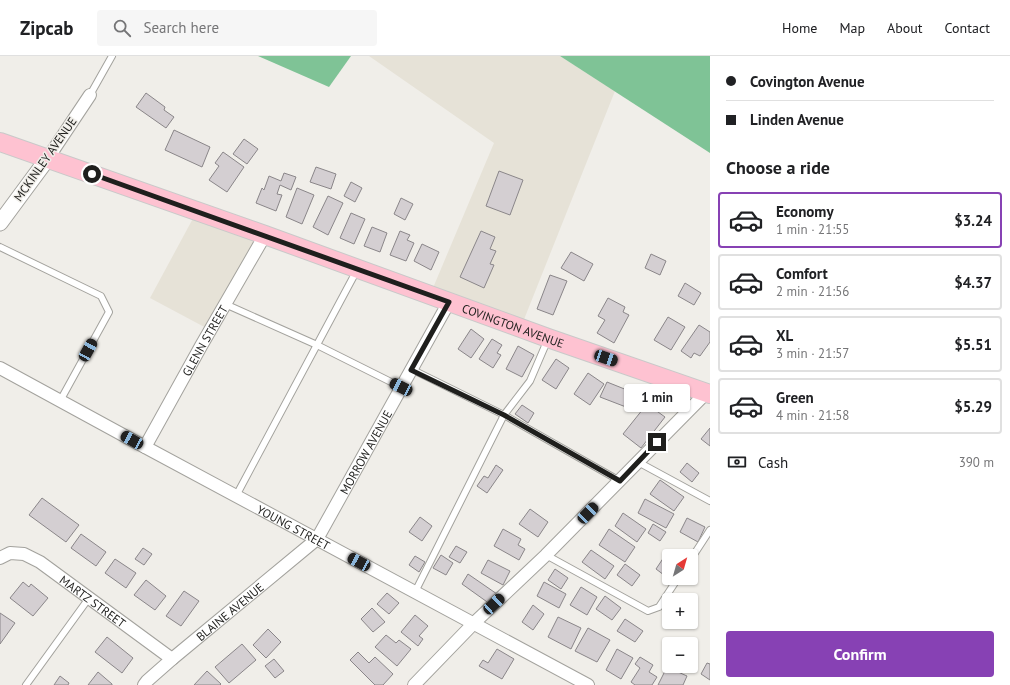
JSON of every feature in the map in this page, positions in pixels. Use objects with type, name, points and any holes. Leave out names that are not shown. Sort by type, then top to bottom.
[{"type":"main road","name":"COVINGTON AVENUE","points":[[0,142],[265,235],[548,338],[708,393]]},
{"type":"street","name":"MCKINLEY AVENUE","points":[[0,223],[48,158],[90,95]]},
{"type":"street","name":"GLENN STREET","points":[[145,447],[265,235]]},
{"type":"street","name":"MORROW AVENUE","points":[[317,539],[449,302]]},
{"type":"street","name":"YOUNG STREET","points":[[0,368],[588,685]]},
{"type":"street","points":[[414,685],[474,623],[546,555],[708,393]]},
{"type":"street","name":"BLAINE AVENUE","points":[[144,685],[172,659],[317,539]]},
{"type":"street","name":"MARTZ STREET","points":[[5,556],[24,554],[40,562],[172,659]]},
{"type":"lane","points":[[90,95],[112,56]]},
{"type":"lane","points":[[0,247],[101,296],[109,312],[60,401]]},
{"type":"lane","points":[[236,496],[358,269]]},
{"type":"lane","points":[[225,304],[317,345],[401,387]]},
{"type":"lane","points":[[415,592],[504,415],[530,381],[548,338]]},
{"type":"lane","points":[[411,370],[504,415],[620,481]]},
{"type":"lane","points":[[638,462],[710,501]]},
{"type":"lane","points":[[698,549],[710,530]]},
{"type":"lane","points":[[546,555],[648,611],[660,607],[674,585]]},
{"type":"lane","points":[[26,685],[89,598]]},
{"type":"shaded area","points":[[369,56],[560,56],[615,91],[521,327],[430,295],[494,143]]},
{"type":"shaded area","points":[[197,211],[265,235],[210,330],[150,298]]},
{"type":"green space","points":[[258,56],[351,56],[329,87]]},
{"type":"green space","points":[[560,56],[710,56],[710,153]]},
{"type":"building","points":[[146,93],[165,107],[164,110],[174,117],[166,128],[136,107]]},
{"type":"building","points":[[174,130],[210,147],[202,167],[165,150]]},
{"type":"building","points":[[244,139],[258,149],[247,164],[233,154]]},
{"type":"building","points":[[223,152],[244,167],[227,192],[209,180],[219,166],[215,163]]},
{"type":"building","points":[[316,167],[336,174],[331,189],[310,182]]},
{"type":"building","points":[[499,171],[523,180],[510,215],[486,206]]},
{"type":"building","points":[[284,173],[296,177],[291,190],[280,185],[277,194],[282,195],[276,211],[256,203],[262,188],[264,190],[269,176],[281,181]]},
{"type":"building","points":[[351,182],[362,188],[355,202],[344,196]]},
{"type":"building","points":[[297,188],[314,195],[302,224],[286,217]]},
{"type":"building","points":[[328,196],[343,203],[328,235],[313,227]]},
{"type":"building","points":[[401,198],[413,204],[405,220],[394,214]]},
{"type":"building","points":[[351,213],[365,219],[354,244],[340,238]]},
{"type":"building","points":[[372,227],[387,233],[380,252],[364,246]]},
{"type":"building","points":[[400,231],[410,235],[407,240],[414,243],[406,261],[390,255]]},
{"type":"building","points":[[481,231],[495,237],[490,249],[496,251],[490,264],[494,265],[484,288],[460,277]]},
{"type":"building","points":[[422,244],[439,252],[431,270],[414,261]]},
{"type":"building","points":[[571,252],[593,264],[584,281],[561,268]]},
{"type":"building","points":[[651,254],[666,261],[660,275],[645,268]]},
{"type":"building","points":[[550,275],[567,281],[553,315],[537,309]]},
{"type":"building","points":[[685,283],[701,293],[694,305],[678,296]]},
{"type":"building","points":[[608,298],[625,307],[623,312],[629,315],[614,343],[597,333],[605,320],[598,316]]},
{"type":"building","points":[[668,317],[685,327],[671,350],[654,340]]},
{"type":"building","points":[[699,325],[710,332],[710,342],[700,356],[694,353],[691,358],[681,351]]},
{"type":"building","points":[[471,329],[484,339],[471,358],[458,349]]},
{"type":"building","points":[[492,339],[502,345],[497,353],[501,355],[493,368],[479,359]]},
{"type":"building","points":[[518,346],[534,355],[522,377],[506,369]]},
{"type":"building","points":[[556,359],[569,368],[556,389],[542,380]]},
{"type":"building","points":[[588,373],[604,384],[590,405],[574,394]]},
{"type":"building","points":[[607,382],[632,392],[626,407],[600,397]]},
{"type":"building","points":[[647,404],[665,417],[641,448],[623,434]]},
{"type":"building","points":[[522,405],[534,413],[528,423],[515,414]]},
{"type":"building","points":[[710,428],[710,446],[701,439]]},
{"type":"building","points":[[687,463],[699,473],[692,482],[680,472]]},
{"type":"building","points":[[496,465],[503,470],[487,493],[477,486],[484,476],[488,478]]},
{"type":"building","points":[[660,480],[684,497],[674,511],[650,494]]},
{"type":"building","points":[[42,498],[79,525],[66,542],[29,515]]},
{"type":"building","points":[[645,499],[674,514],[666,528],[638,513]]},
{"type":"building","points":[[530,509],[548,522],[538,537],[519,524]]},
{"type":"building","points":[[623,513],[646,529],[637,542],[615,526]]},
{"type":"building","points":[[420,517],[432,526],[422,541],[409,532]]},
{"type":"building","points":[[687,518],[705,527],[698,542],[680,532]]},
{"type":"building","points":[[653,524],[666,532],[660,541],[648,533]]},
{"type":"building","points":[[503,529],[521,539],[518,545],[525,549],[519,560],[494,546]]},
{"type":"building","points":[[609,529],[635,547],[625,562],[599,545]]},
{"type":"building","points":[[81,534],[106,552],[96,566],[71,548]]},
{"type":"building","points":[[456,546],[467,552],[460,563],[449,557]]},
{"type":"building","points":[[143,548],[152,554],[144,565],[135,559]]},
{"type":"building","points":[[591,550],[614,566],[605,579],[582,562]]},
{"type":"building","points":[[441,555],[453,563],[446,575],[433,568]]},
{"type":"building","points":[[415,556],[425,562],[419,572],[409,565]]},
{"type":"building","points":[[115,559],[136,573],[126,588],[105,573]]},
{"type":"building","points":[[488,560],[510,571],[503,585],[481,573]]},
{"type":"building","points":[[662,560],[662,574],[656,569]]},
{"type":"building","points":[[625,564],[640,575],[632,586],[617,575]]},
{"type":"building","points":[[555,569],[568,578],[561,589],[548,580]]},
{"type":"building","points":[[468,574],[497,594],[490,604],[462,584]]},
{"type":"building","points":[[146,580],[166,596],[155,610],[134,595]]},
{"type":"building","points":[[23,582],[29,587],[31,584],[48,598],[33,616],[10,598]]},
{"type":"building","points":[[544,582],[566,594],[559,608],[537,596]]},
{"type":"building","points":[[581,587],[597,597],[587,615],[570,605]]},
{"type":"building","points":[[184,591],[199,601],[181,626],[166,616]]},
{"type":"building","points":[[387,593],[399,603],[389,614],[377,604]]},
{"type":"building","points":[[605,596],[621,608],[612,620],[596,609]]},
{"type":"building","points":[[533,605],[544,614],[533,630],[522,622]]},
{"type":"building","points":[[372,608],[385,622],[373,632],[361,619]]},
{"type":"building","points":[[0,613],[15,623],[0,644]]},
{"type":"building","points":[[415,615],[428,626],[419,636],[423,639],[418,646],[401,632]]},
{"type":"building","points":[[558,617],[581,628],[571,649],[548,637]]},
{"type":"building","points":[[625,619],[643,631],[635,642],[617,631]]},
{"type":"building","points":[[588,628],[610,640],[597,662],[575,651]]},
{"type":"building","points":[[268,629],[281,642],[266,658],[253,645]]},
{"type":"building","points":[[386,635],[396,643],[399,640],[411,649],[397,666],[375,647]]},
{"type":"building","points":[[107,637],[133,658],[122,673],[95,652]]},
{"type":"building","points":[[242,644],[256,660],[229,683],[215,667]]},
{"type":"building","points":[[497,649],[514,659],[502,679],[479,666],[483,660],[488,663]]},
{"type":"building","points":[[617,649],[633,658],[621,679],[606,670]]},
{"type":"building","points":[[358,652],[369,663],[375,657],[393,674],[383,685],[375,685],[350,660]]},
{"type":"building","points":[[640,657],[653,665],[649,672],[657,677],[652,685],[635,685],[631,682],[640,668],[635,664]]},
{"type":"building","points":[[274,659],[284,671],[275,678],[265,666]]},
{"type":"building","points":[[707,663],[710,664],[710,680],[701,674]]},
{"type":"building","points":[[207,671],[221,684],[194,685]]},
{"type":"building","points":[[98,672],[112,684],[112,685],[88,685]]},
{"type":"building","points":[[664,673],[680,673],[687,676],[683,685],[658,685]]},
{"type":"building","points":[[60,676],[69,683],[68,685],[54,685]]},
{"type":"route","points":[[92,174],[449,302],[411,370],[504,415],[620,481],[657,442]]}]
